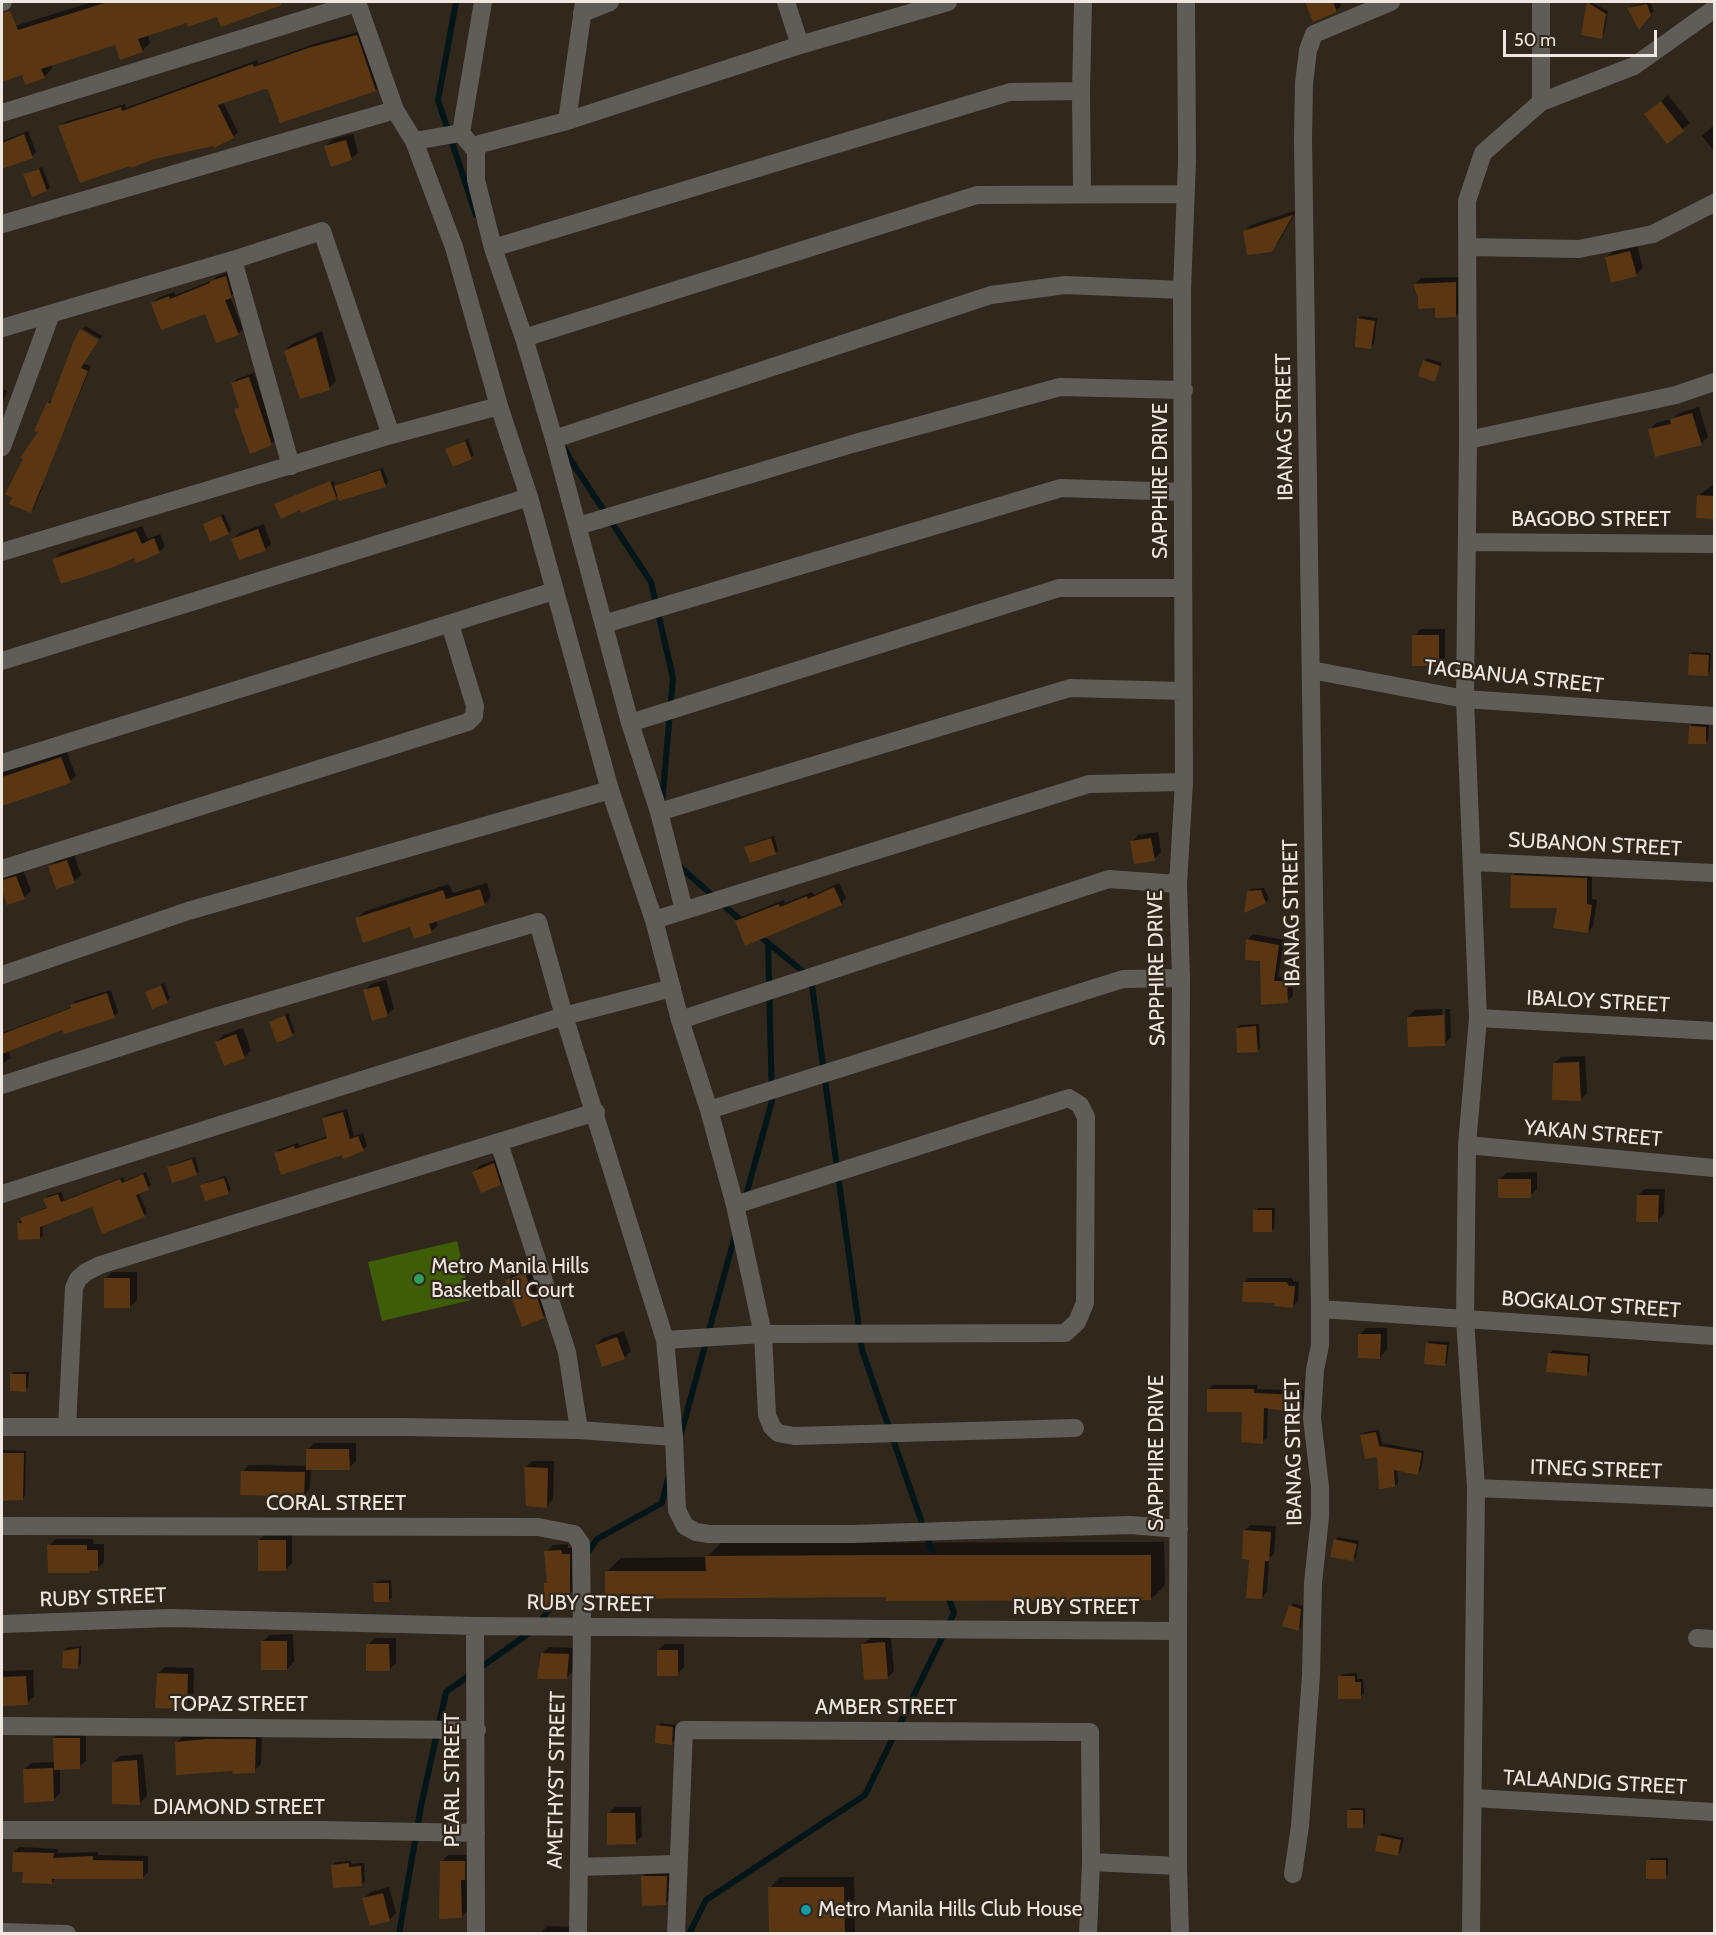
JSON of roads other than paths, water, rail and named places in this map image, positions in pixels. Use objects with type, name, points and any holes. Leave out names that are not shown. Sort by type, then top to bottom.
[{"type":"street","points":[[2,113],[357,2],[395,110],[414,141],[454,247],[499,406],[528,497],[610,790],[654,920],[680,1020],[709,1110],[735,1204],[763,1334],[767,1415],[772,1427],[778,1433],[794,1436],[1075,1428]]},
{"type":"street","points":[[476,151],[461,133],[483,2]]},
{"type":"street","points":[[567,121],[583,7],[610,2]]},
{"type":"street","points":[[786,2],[800,45]]},
{"type":"street","points":[[684,910],[659,812],[630,723],[554,439],[524,338],[493,248],[476,180],[476,151],[480,144],[567,121],[800,45],[948,2]]},
{"type":"street","points":[[1082,193],[1083,2]]},
{"type":"street","name":"SAPPHIRE DRIVE","points":[[1180,1934],[1178,1631],[1181,978],[1178,884],[1184,782],[1182,290],[1187,161],[1186,2]]},
{"type":"street","name":"IBANAG STREET","points":[[1293,1874],[1300,1826],[1311,1675],[1313,1583],[1320,1517],[1320,1486],[1312,1418],[1315,1370],[1320,1345],[1320,1309],[1304,83],[1308,50],[1314,34],[1391,2]]},
{"type":"street","points":[[1540,102],[1541,2]]},
{"type":"street","points":[[1471,1934],[1476,1488],[1465,1319],[1467,1145],[1478,1018],[1465,699],[1468,440],[1467,201],[1483,153],[1540,102],[1634,66],[1714,9]]},
{"type":"street","points":[[493,248],[1010,92],[1081,91]]},
{"type":"street","points":[[2,224],[395,110]]},
{"type":"street","points":[[414,141],[461,133]]},
{"type":"street","points":[[524,338],[977,195],[1185,194]]},
{"type":"street","points":[[1468,247],[1579,249],[1653,234],[1714,203]]},
{"type":"street","points":[[2,328],[322,231],[391,435]]},
{"type":"street","points":[[232,260],[291,466]]},
{"type":"street","points":[[554,439],[991,295],[1065,285],[1182,290]]},
{"type":"street","points":[[2,447],[51,314]]},
{"type":"street","points":[[1468,440],[1676,395],[1714,382]]},
{"type":"street","points":[[578,526],[852,444],[1060,387],[1184,390]]},
{"type":"street","points":[[2,552],[391,435],[499,406]]},
{"type":"street","points":[[603,624],[1061,488],[1183,492]]},
{"type":"street","points":[[2,661],[528,497]]},
{"type":"street","name":"BAGOBO STREET","points":[[1467,542],[1714,544]]},
{"type":"street","points":[[630,723],[1059,588],[1182,588]]},
{"type":"street","points":[[2,763],[554,591]]},
{"type":"street","points":[[2,869],[468,722],[474,716],[475,706],[450,624]]},
{"type":"street","name":"TAGBANUA STREET","points":[[1311,670],[1465,699],[1714,717]]},
{"type":"street","points":[[659,812],[1070,688],[1183,691]]},
{"type":"street","points":[[654,920],[1089,784],[1184,782]]},
{"type":"street","points":[[2,975],[188,911],[610,790]]},
{"type":"street","name":"SUBANON STREET","points":[[1472,862],[1714,873]]},
{"type":"street","points":[[680,1020],[1109,879],[1178,884]]},
{"type":"street","points":[[2,1085],[205,1020],[538,922],[564,1016],[596,1112],[665,1340],[674,1437],[677,1510],[686,1526],[696,1532],[709,1534],[852,1534],[1130,1525],[1179,1529]]},
{"type":"street","points":[[709,1110],[1123,979],[1181,978]]},
{"type":"street","points":[[2,1194],[564,1016],[672,988]]},
{"type":"street","name":"IBALOY STREET","points":[[1478,1018],[1714,1031]]},
{"type":"street","points":[[665,1340],[763,1334],[1065,1333],[1077,1322],[1085,1303],[1086,1117],[1080,1105],[1069,1098],[735,1204]]},
{"type":"street","points":[[67,1427],[75,1288],[78,1279],[86,1272],[100,1265],[596,1112]]},
{"type":"street","points":[[499,1143],[567,1352],[579,1430]]},
{"type":"street","name":"YAKAN STREET","points":[[1467,1145],[1714,1168]]},
{"type":"street","name":"BOGKALOT STREET","points":[[1320,1309],[1714,1336]]},
{"type":"street","points":[[2,1427],[402,1427],[579,1430],[674,1437]]},
{"type":"street","name":"ITNEG STREET","points":[[1476,1488],[1714,1497]]},
{"type":"street","name":"CORAL STREET","points":[[2,1526],[538,1527],[564,1531],[574,1534],[581,1544],[582,1627]]},
{"type":"street","name":"RUBY STREET","points":[[2,1624],[170,1618],[475,1626],[1178,1631]]},
{"type":"street","name":"PEARL STREET","points":[[475,1626],[476,1934]]},
{"type":"street","name":"AMETHYST STREET","points":[[578,1934],[582,1627]]},
{"type":"street","name":"TOPAZ STREET","points":[[2,1726],[477,1730]]},
{"type":"street","name":"AMBER STREET","points":[[676,1934],[684,1730],[1090,1732],[1091,1862],[1088,1934]]},
{"type":"street","name":"TALAANDIG STREET","points":[[1474,1798],[1714,1812]]},
{"type":"street","name":"DIAMOND STREET","points":[[2,1830],[320,1830],[476,1833]]},
{"type":"street","points":[[1091,1862],[1178,1866]]},
{"type":"street","points":[[579,1867],[678,1864]]},
{"type":"street","points":[[2,1932],[67,1934]]},
{"type":"waterway","points":[[456,2],[438,100],[476,215]]},
{"type":"waterway","points":[[565,449],[651,582],[673,678],[662,803]]},
{"type":"waterway","points":[[677,864],[746,925]]},
{"type":"waterway","points":[[745,1199],[772,1101],[768,943],[756,933]]},
{"type":"waterway","points":[[768,943],[811,978],[862,1350],[936,1563]]},
{"type":"waterway","points":[[681,1434],[735,1235]]},
{"type":"waterway","points":[[586,1555],[597,1539],[662,1503],[668,1478]]},
{"type":"waterway","points":[[689,1934],[706,1900],[865,1795],[954,1613],[948,1595]]},
{"type":"waterway","points":[[539,1624],[555,1600]]},
{"type":"waterway","points":[[399,1934],[421,1806],[446,1692],[532,1631]]},
{"type":"place","name":"Metro Manila Hills Basketball Court","points":[[419,1279]]},
{"type":"place","name":"Metro Manila Hills Club House","points":[[806,1910]]}]
